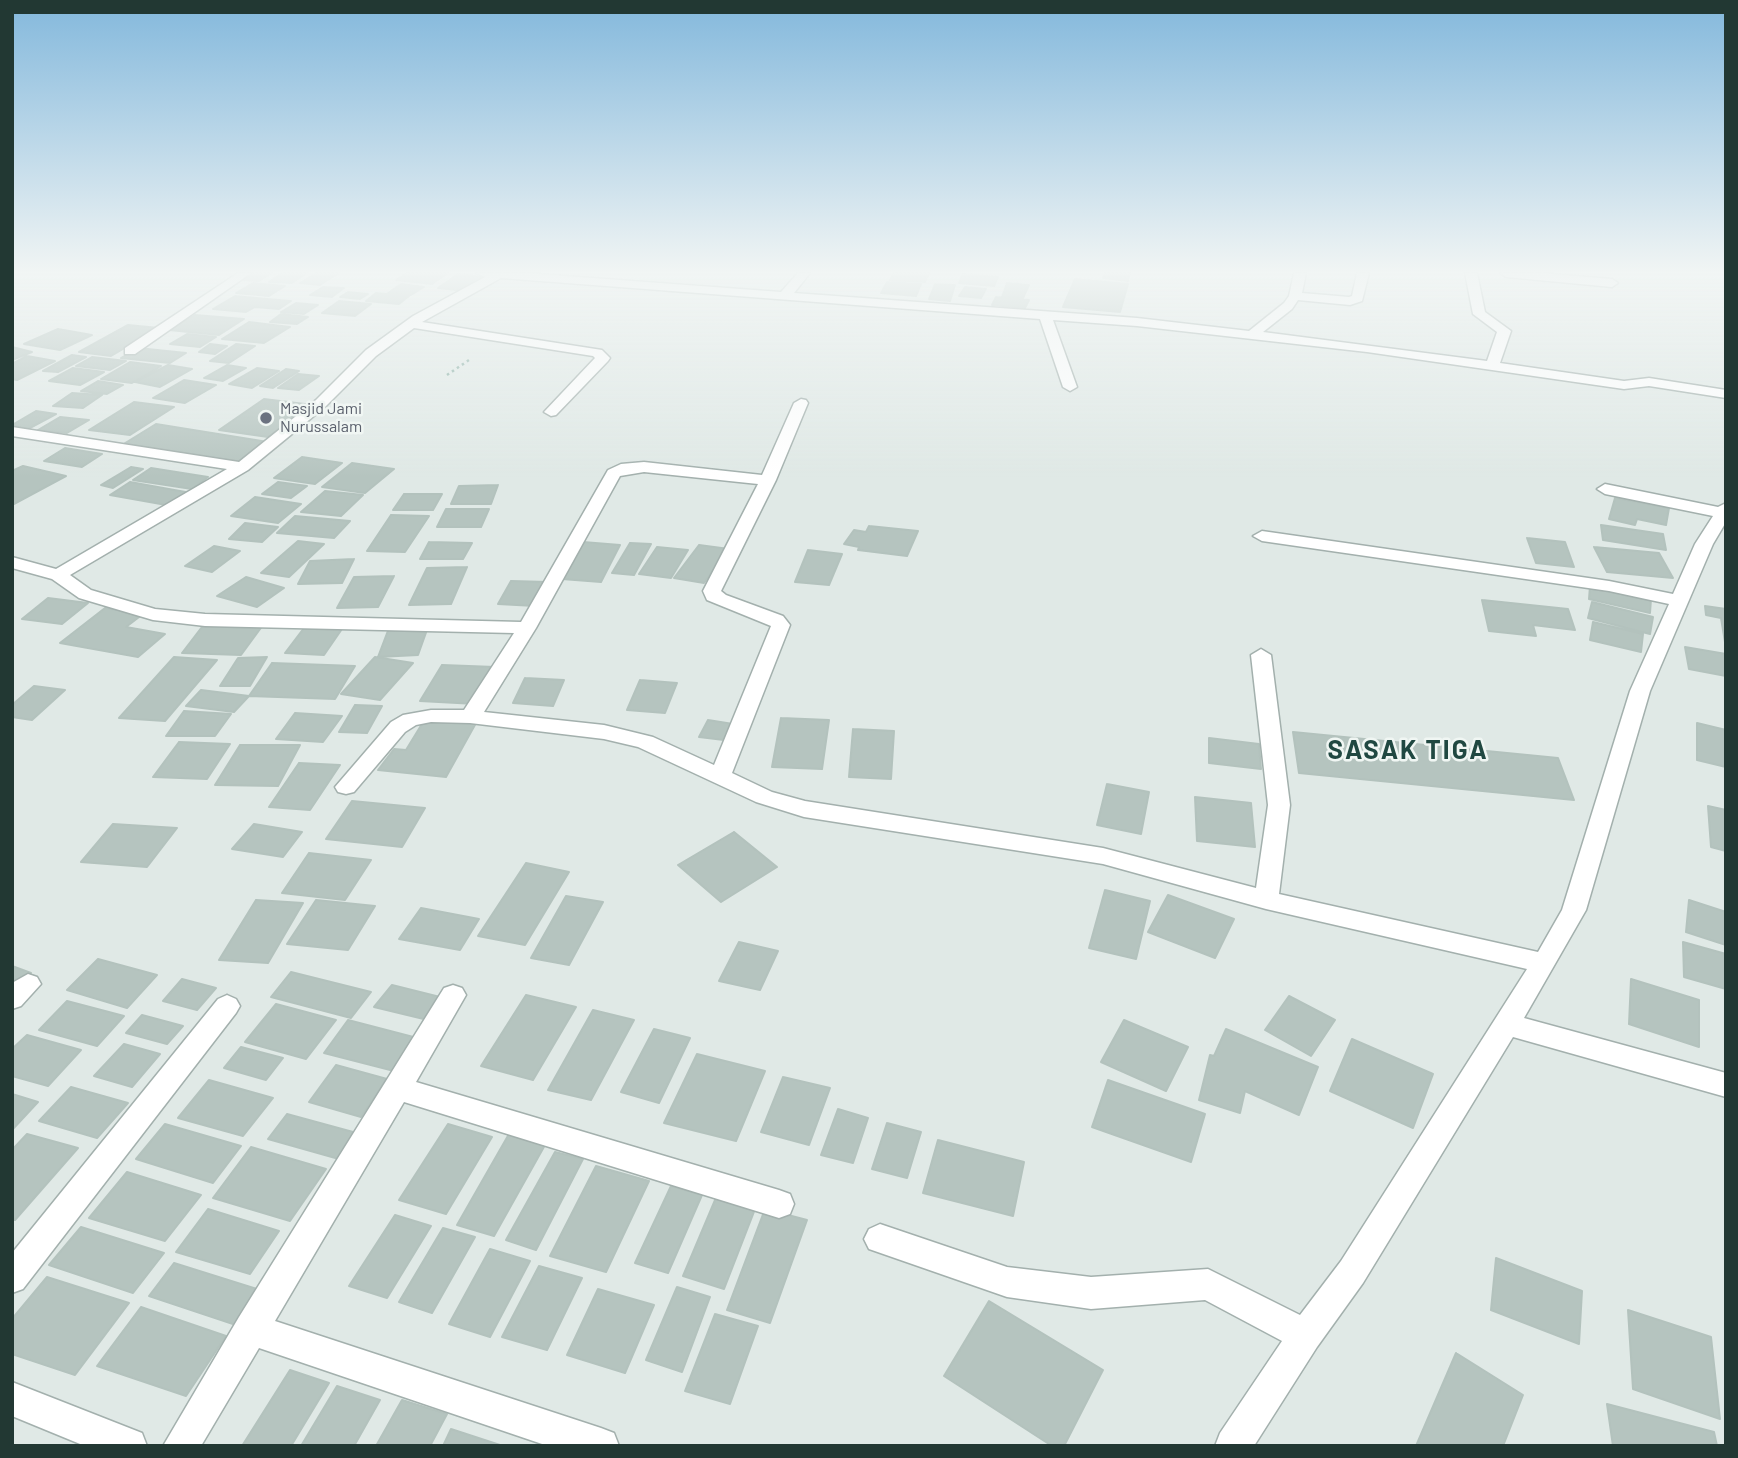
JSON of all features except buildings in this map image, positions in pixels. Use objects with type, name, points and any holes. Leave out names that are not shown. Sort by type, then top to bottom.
[{"type":"street","points":[[130,351],[145,341]]},
{"type":"street","points":[[58,575],[242,467],[321,403],[371,353],[387,341]]},
{"type":"street","points":[[520,341],[597,353],[603,358],[551,412]]},
{"type":"street","points":[[1054,341],[1070,387]]},
{"type":"street","points":[[1305,341],[1624,385],[1649,382],[1726,394]]},
{"type":"street","points":[[1492,367],[1501,341]]},
{"type":"street","points":[[720,776],[781,625],[776,620],[719,599],[713,596],[712,591],[768,480],[801,403]]},
{"type":"street","points":[[12,431],[242,467]]},
{"type":"street","points":[[470,718],[527,628],[614,474],[621,469],[643,467],[768,480]]},
{"type":"street","points":[[1233,1446],[1305,1335],[1352,1272],[1574,910],[1640,691],[1704,544],[1724,511],[1605,489]]},
{"type":"street","points":[[1262,536],[1609,586],[1679,601]]},
{"type":"street","points":[[12,562],[58,575],[85,594],[153,614],[205,620],[527,628]]},
{"type":"street","points":[[1261,655],[1279,805],[1266,901]]},
{"type":"street","points":[[346,787],[398,727],[410,720],[431,716],[470,718],[604,732],[627,736],[764,797],[804,809],[1103,856],[1266,901],[1543,963]]},
{"type":"street","points":[[181,1446],[453,995]]},
{"type":"street","points":[[12,1279],[227,1006]]},
{"type":"street","points":[[1505,1024],[1726,1085]]},
{"type":"street","points":[[397,1088],[779,1204]]},
{"type":"street","points":[[880,1239],[1007,1282],[1091,1293],[1208,1284],[1305,1335]]},
{"type":"street","points":[[251,1329],[601,1446]]},
{"type":"street","points":[[12,1399],[129,1446]]},
{"type":"place","name":"Masjid Jami Nurussalam","points":[[266,418]]},
{"type":"district","name":"SASAK TIGA","points":[[1408,750]]}]
